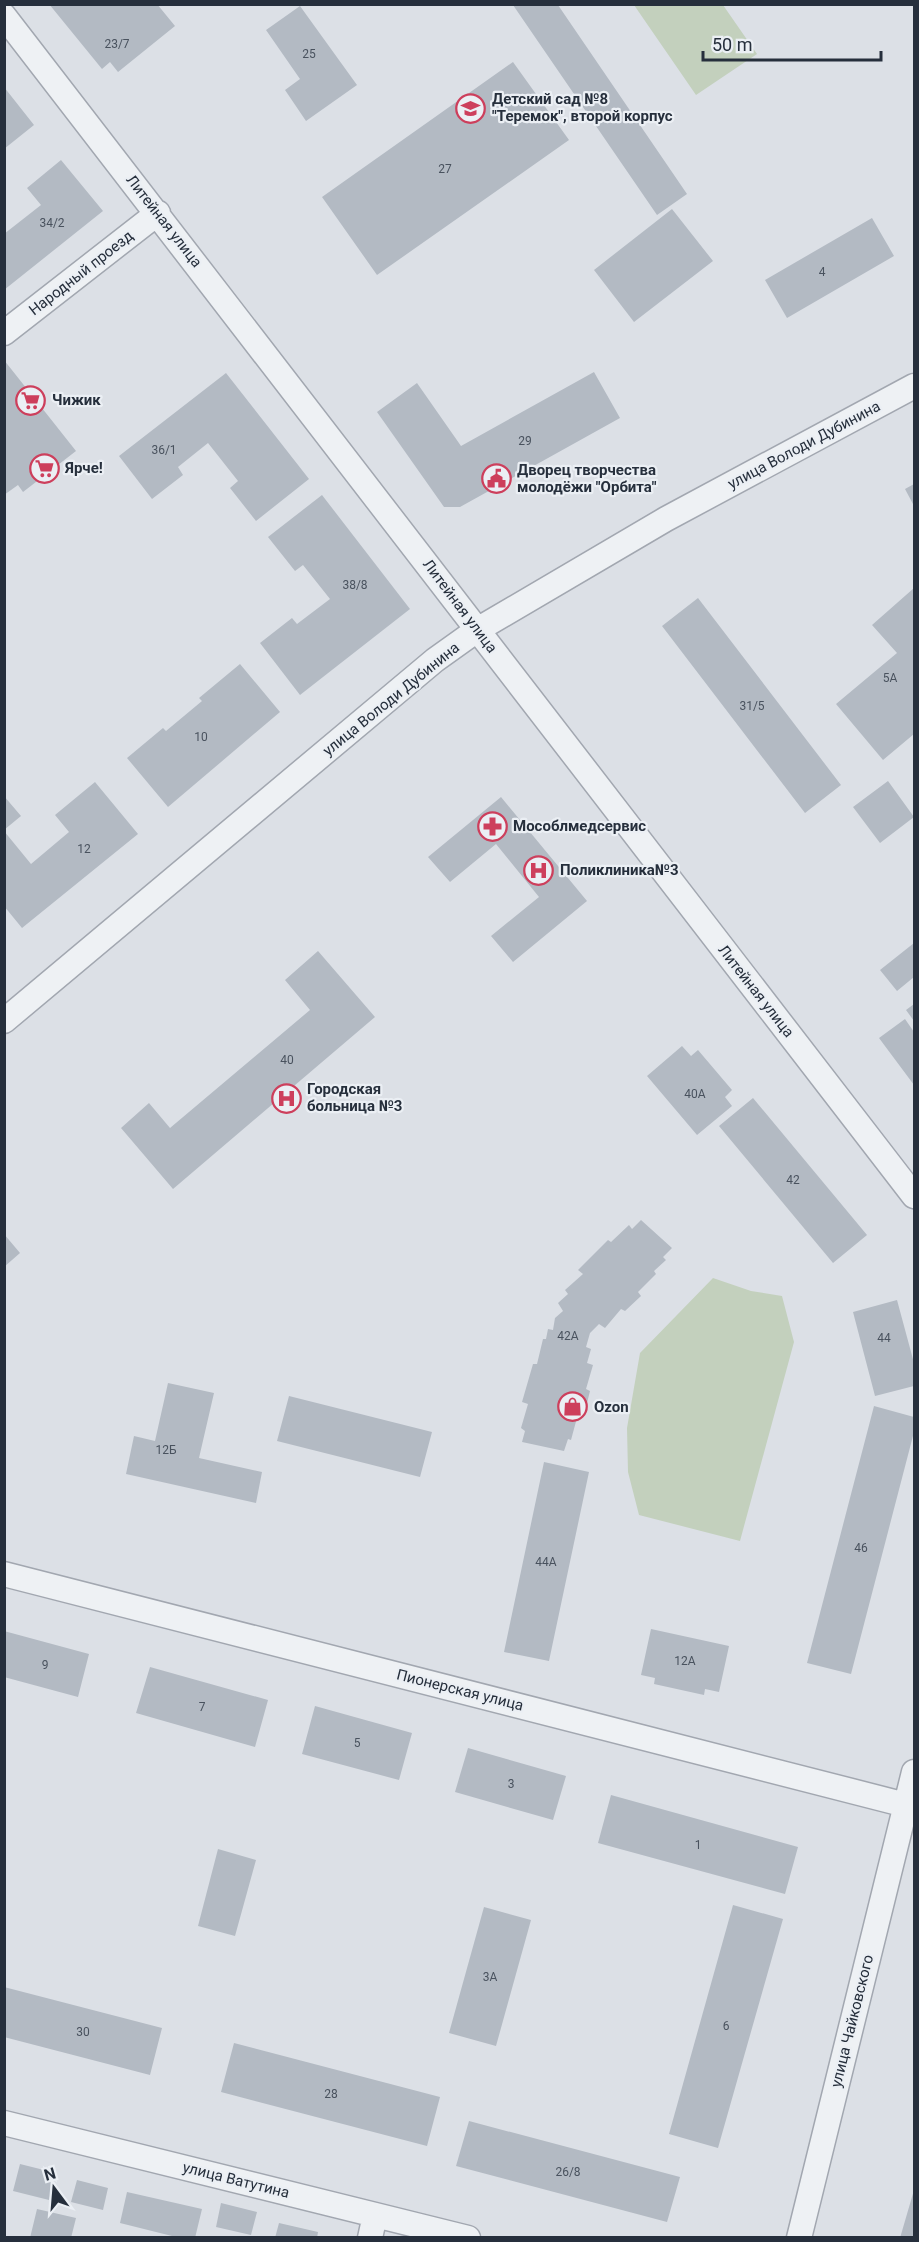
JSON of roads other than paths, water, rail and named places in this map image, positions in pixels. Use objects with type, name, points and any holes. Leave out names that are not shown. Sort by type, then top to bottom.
[{"type":"street","name":"Литейная улица","points":[[4,16],[915,1197]]},
{"type":"street","name":"Народный проезд","points":[[4,333],[158,213]]},
{"type":"street","name":"улица Володи Дубинина","points":[[4,1021],[435,660],[477,630],[666,519],[915,386]]},
{"type":"street","name":"Пионерская улица","points":[[4,1574],[910,1806]]},
{"type":"street","points":[[910,1806],[915,1772]]},
{"type":"street","name":"улица Чайковского","points":[[799,2238],[910,1806]]},
{"type":"street","name":"улица Ватутина","points":[[4,2123],[373,2226],[468,2238]]},
{"type":"place","name":"Детский сад №8 \"Теремок\", второй корпус","points":[[471,108]]},
{"type":"place","name":"Чижик","points":[[31,400]]},
{"type":"place","name":"Ярче!","points":[[44,468]]},
{"type":"place","name":"Дворец творчества молодёжи \"Орбита\"","points":[[496,479]]},
{"type":"place","name":"Мособлмедсервис","points":[[492,826]]},
{"type":"place","name":"Поликлиника№3","points":[[539,870]]},
{"type":"place","name":"Городская больница №3","points":[[286,1098]]},
{"type":"place","name":"Ozon","points":[[573,1407]]}]
